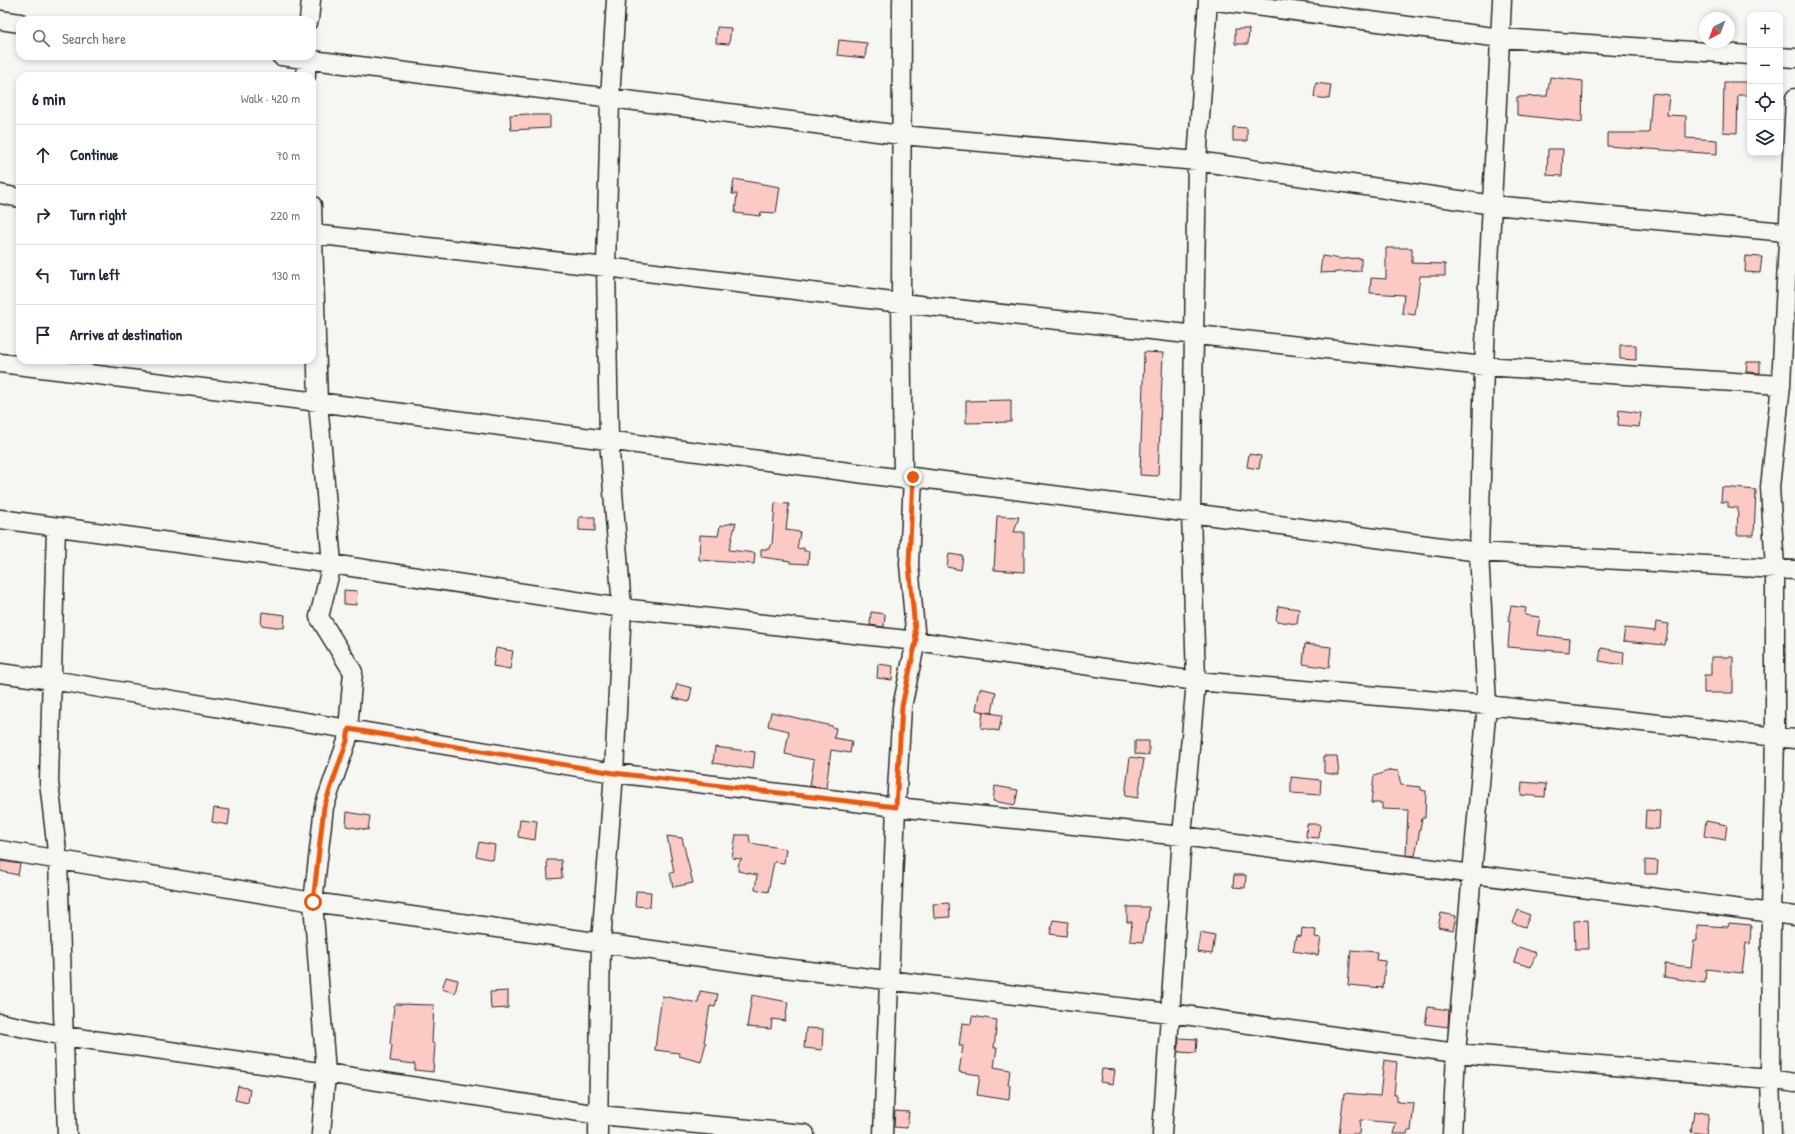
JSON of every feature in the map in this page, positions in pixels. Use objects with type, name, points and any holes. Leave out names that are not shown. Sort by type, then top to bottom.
[{"type":"street","points":[[309,16],[311,0]]},
{"type":"street","points":[[598,1134],[602,942],[614,773],[622,608],[609,440],[606,267],[610,99],[616,0]]},
{"type":"street","points":[[883,1134],[896,807],[902,706],[916,641],[909,564],[908,478],[901,303],[902,0]]},
{"type":"street","points":[[1162,1134],[1182,836],[1196,680],[1191,513],[1197,161],[1208,0],[1501,38],[1747,55]]},
{"type":"street","points":[[1452,1134],[1456,1053],[1487,705],[1479,552],[1484,366],[1502,0]]},
{"type":"street","points":[[0,20],[16,22]]},
{"type":"street","points":[[1783,57],[1795,58]]},
{"type":"street","points":[[294,60],[306,64],[610,99],[901,135],[1197,161],[1493,204],[1792,232]]},
{"type":"street","points":[[1772,1134],[1770,1079],[1771,913],[1775,736],[1775,568],[1770,487],[1781,385],[1792,232],[1795,98]]},
{"type":"street","points":[[0,194],[16,197]]},
{"type":"street","points":[[316,234],[606,267],[901,303],[1484,366],[1781,385]]},
{"type":"street","points":[[316,335],[318,402],[332,564],[319,617],[353,672],[347,741],[324,807],[313,902],[326,1073],[321,1134]]},
{"type":"street","points":[[0,363],[1191,513],[1479,552],[1795,570]]},
{"type":"street","points":[[0,519],[56,528],[332,564],[622,608],[916,641],[1196,680],[1487,705],[1795,739]]},
{"type":"street","points":[[56,528],[49,782],[58,860],[67,1134]]},
{"type":"street","points":[[0,673],[52,680],[614,773],[896,807],[1182,836],[1795,916]]},
{"type":"street","points":[[0,850],[313,902],[758,965],[1170,1013],[1456,1053],[1770,1079],[1795,1083]]},
{"type":"street","points":[[0,1023],[64,1036],[326,1073],[599,1115],[806,1134]]},
{"type":"building","points":[[717,27],[731,28],[729,44],[716,43]]},
{"type":"building","points":[[1235,29],[1249,29],[1248,44],[1235,44]]},
{"type":"building","points":[[839,40],[867,43],[865,58],[837,55]]},
{"type":"building","points":[[1550,77],[1583,81],[1582,122],[1517,115],[1517,97],[1547,96]]},
{"type":"building","points":[[1724,82],[1747,82],[1747,95],[1738,95],[1737,133],[1723,132]]},
{"type":"building","points":[[1316,83],[1331,85],[1329,99],[1314,97]]},
{"type":"building","points":[[1652,93],[1669,95],[1667,115],[1686,116],[1686,138],[1717,140],[1717,154],[1607,146],[1607,133],[1649,133]]},
{"type":"building","points":[[510,115],[550,115],[550,128],[511,130]]},
{"type":"building","points":[[1233,127],[1247,128],[1247,141],[1233,141]]},
{"type":"building","points":[[1548,149],[1563,149],[1562,176],[1547,175]]},
{"type":"building","points":[[734,179],[780,187],[776,213],[761,212],[760,216],[735,213],[737,194],[732,194]]},
{"type":"building","points":[[1386,248],[1412,248],[1412,263],[1445,264],[1445,276],[1420,276],[1415,315],[1402,313],[1404,295],[1370,293],[1371,278],[1386,279]]},
{"type":"building","points":[[1322,256],[1341,259],[1361,258],[1361,271],[1320,273]]},
{"type":"building","points":[[1746,256],[1762,257],[1760,273],[1745,272]]},
{"type":"building","points":[[1620,345],[1636,345],[1636,360],[1620,359]]},
{"type":"building","points":[[1144,352],[1163,353],[1158,476],[1140,475]]},
{"type":"building","points":[[1747,362],[1760,362],[1760,373],[1746,372]]},
{"type":"building","points":[[1011,400],[1011,422],[966,423],[966,401]]},
{"type":"building","points":[[1619,410],[1641,413],[1639,427],[1618,425]]},
{"type":"building","points":[[1249,454],[1261,456],[1259,469],[1247,467]]},
{"type":"building","points":[[1722,487],[1756,490],[1754,535],[1737,535],[1738,508],[1728,507],[1728,502],[1721,502]]},
{"type":"building","points":[[775,503],[789,504],[786,530],[800,532],[797,549],[804,548],[804,551],[809,551],[808,564],[790,563],[790,561],[761,557],[761,549],[769,549],[770,545],[772,545]]},
{"type":"building","points":[[997,516],[1019,517],[1014,532],[1024,532],[1024,572],[994,570]]},
{"type":"building","points":[[579,517],[595,517],[595,531],[579,530]]},
{"type":"building","points":[[736,522],[729,550],[755,553],[754,564],[699,560],[700,535],[718,536],[720,526]]},
{"type":"building","points":[[949,554],[963,556],[961,570],[947,567]]},
{"type":"building","points":[[344,590],[357,591],[356,605],[344,604]]},
{"type":"building","points":[[1278,606],[1299,609],[1297,624],[1276,621]]},
{"type":"building","points":[[1511,606],[1526,608],[1525,615],[1540,617],[1537,635],[1570,639],[1569,652],[1508,647],[1510,621],[1508,621]]},
{"type":"building","points":[[262,612],[285,615],[284,628],[261,625]]},
{"type":"building","points":[[871,612],[885,614],[884,627],[870,625]]},
{"type":"building","points":[[1656,622],[1669,624],[1665,645],[1623,641],[1625,628],[1655,631]]},
{"type":"building","points":[[1305,644],[1331,647],[1329,668],[1303,664]]},
{"type":"building","points":[[496,648],[513,651],[510,669],[493,666]]},
{"type":"building","points":[[1601,648],[1624,652],[1623,665],[1599,661]]},
{"type":"building","points":[[1711,657],[1733,657],[1733,693],[1704,693],[1704,675],[1711,675]]},
{"type":"building","points":[[878,664],[893,666],[892,680],[877,678]]},
{"type":"building","points":[[677,684],[692,688],[689,702],[673,698]]},
{"type":"building","points":[[980,688],[996,692],[992,713],[976,710]]},
{"type":"building","points":[[771,712],[832,726],[836,728],[834,738],[852,741],[850,753],[831,750],[826,788],[810,786],[814,760],[785,754],[789,731],[768,726]]},
{"type":"building","points":[[983,712],[1002,715],[999,731],[981,728]]},
{"type":"building","points":[[1135,741],[1149,741],[1149,755],[1135,754]]},
{"type":"building","points":[[715,747],[755,752],[753,769],[713,763]]},
{"type":"building","points":[[1324,756],[1337,756],[1339,775],[1324,773]]},
{"type":"building","points":[[1130,757],[1144,759],[1138,798],[1125,796]]},
{"type":"building","points":[[1391,770],[1398,771],[1401,785],[1421,787],[1421,790],[1426,791],[1425,818],[1422,818],[1415,856],[1406,855],[1408,810],[1382,809],[1382,803],[1371,803],[1374,776]]},
{"type":"building","points":[[1291,777],[1321,780],[1320,795],[1291,793]]},
{"type":"building","points":[[1522,782],[1546,784],[1545,797],[1521,795]]},
{"type":"building","points":[[995,786],[1018,790],[1015,805],[993,801]]},
{"type":"building","points":[[214,808],[230,810],[228,825],[212,822]]},
{"type":"building","points":[[1646,810],[1660,811],[1659,829],[1645,828]]},
{"type":"building","points":[[347,812],[370,816],[368,830],[346,826]]},
{"type":"building","points":[[520,819],[537,821],[535,840],[518,837]]},
{"type":"building","points":[[1706,821],[1727,825],[1725,840],[1704,836]]},
{"type":"building","points":[[1307,824],[1320,824],[1319,838],[1306,837]]},
{"type":"building","points":[[736,835],[749,835],[750,843],[786,849],[784,863],[774,862],[768,892],[755,889],[757,875],[738,871],[739,862],[742,859],[732,858]]},
{"type":"building","points":[[667,836],[682,838],[693,883],[673,887],[670,873],[674,872]]},
{"type":"building","points":[[479,842],[495,845],[493,860],[476,856]]},
{"type":"building","points":[[547,860],[561,860],[562,878],[548,879]]},
{"type":"building","points":[[1645,860],[1658,861],[1657,874],[1645,874]]},
{"type":"building","points":[[0,861],[20,864],[18,875],[0,871]]},
{"type":"building","points":[[1234,875],[1246,875],[1245,888],[1233,887]]},
{"type":"building","points":[[636,891],[651,892],[650,907],[635,906]]},
{"type":"building","points":[[949,903],[950,917],[934,918],[933,904]]},
{"type":"building","points":[[1127,907],[1149,907],[1148,922],[1146,922],[1143,942],[1130,941],[1132,922],[1127,922]]},
{"type":"building","points":[[1518,910],[1530,915],[1525,927],[1513,923]]},
{"type":"building","points":[[1441,913],[1456,916],[1453,930],[1438,927]]},
{"type":"building","points":[[1053,920],[1068,922],[1066,936],[1050,934]]},
{"type":"building","points":[[1588,920],[1589,949],[1575,949],[1574,921]]},
{"type":"building","points":[[1729,923],[1751,925],[1750,944],[1746,943],[1742,973],[1706,969],[1705,983],[1664,977],[1665,964],[1691,967],[1694,941],[1697,941],[1697,925],[1728,927]]},
{"type":"building","points":[[1302,928],[1316,930],[1315,937],[1321,938],[1318,955],[1293,951],[1296,936],[1301,937]]},
{"type":"building","points":[[1200,933],[1215,936],[1212,954],[1197,952]]},
{"type":"building","points":[[1519,947],[1536,953],[1531,967],[1514,962]]},
{"type":"building","points":[[1351,950],[1377,952],[1376,960],[1385,961],[1383,988],[1348,985]]},
{"type":"building","points":[[446,977],[458,980],[455,993],[442,989]]},
{"type":"building","points":[[508,991],[508,1008],[491,1009],[490,992]]},
{"type":"building","points":[[700,991],[718,994],[715,1007],[710,1006],[704,1042],[706,1043],[701,1062],[679,1056],[679,1053],[655,1050],[662,996],[698,1003]]},
{"type":"building","points":[[752,995],[788,1002],[785,1021],[772,1019],[771,1029],[747,1027]]},
{"type":"building","points":[[396,1004],[434,1005],[432,1043],[435,1044],[433,1072],[415,1070],[415,1064],[390,1061],[392,1045],[390,1044],[394,1006]]},
{"type":"building","points":[[1428,1007],[1449,1010],[1448,1027],[1425,1024]]},
{"type":"building","points":[[972,1016],[997,1020],[994,1048],[997,1048],[994,1067],[1010,1070],[1008,1085],[1010,1085],[1009,1100],[977,1095],[980,1075],[959,1072],[963,1046],[959,1046],[962,1023],[971,1024]]},
{"type":"building","points":[[806,1028],[823,1029],[822,1050],[804,1048]]},
{"type":"building","points":[[1179,1038],[1197,1039],[1196,1053],[1178,1052]]},
{"type":"building","points":[[1384,1060],[1397,1062],[1394,1095],[1397,1095],[1397,1102],[1414,1103],[1411,1131],[1408,1131],[1407,1134],[1393,1134],[1396,1123],[1360,1120],[1359,1134],[1339,1134],[1344,1093],[1380,1096]]},
{"type":"building","points":[[1102,1069],[1115,1070],[1113,1084],[1100,1082]]},
{"type":"building","points":[[238,1086],[250,1089],[248,1103],[235,1100]]},
{"type":"building","points":[[895,1111],[909,1112],[907,1128],[894,1127]]},
{"type":"building","points":[[1694,1111],[1709,1114],[1706,1134],[1691,1132]]},
{"type":"route","points":[[313,902],[324,807],[347,741],[349,729],[614,773],[896,807],[902,706],[916,641],[909,564],[913,477]]}]
